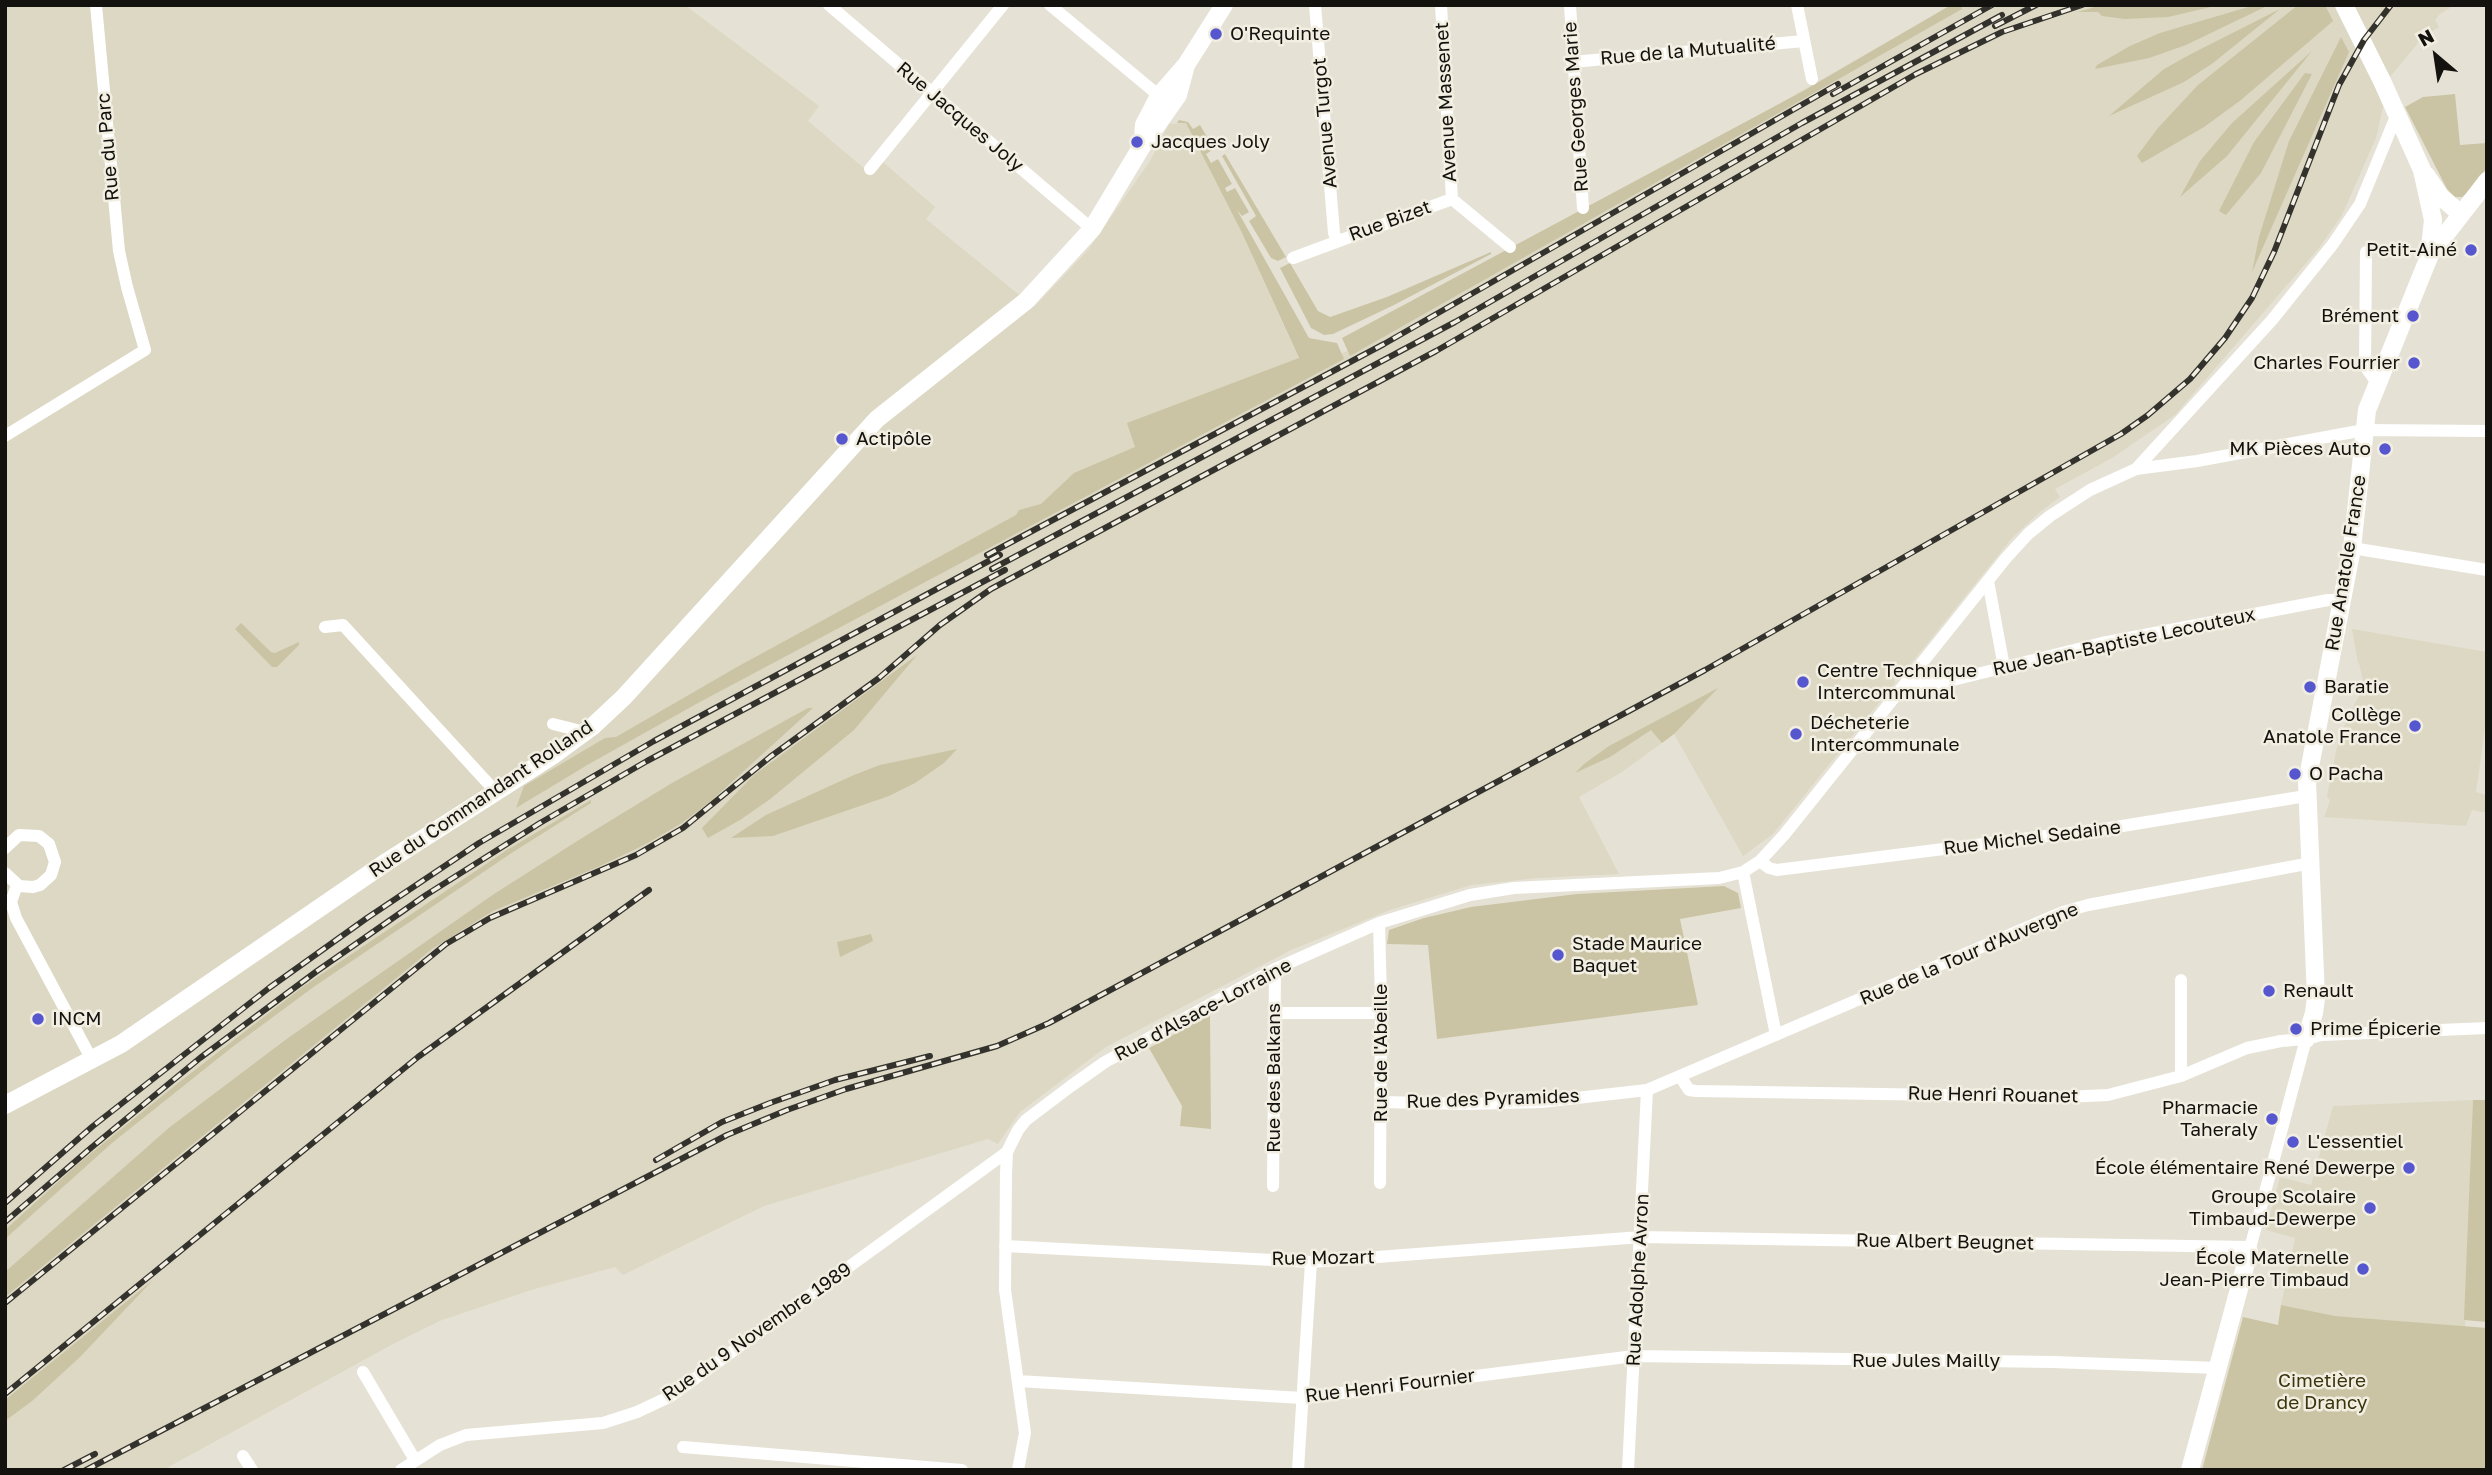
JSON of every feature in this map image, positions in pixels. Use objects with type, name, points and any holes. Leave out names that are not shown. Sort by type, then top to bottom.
[{"type":"street","name":"Rue du Parc","points":[[5,436],[145,350],[127,287],[113,201],[96,5]]},
{"type":"street","points":[[98,23],[103,5]]},
{"type":"street","name":"Rue Jacques Joly","points":[[829,5],[1092,229]]},
{"type":"street","points":[[870,169],[1003,5]]},
{"type":"street","points":[[1050,5],[1165,101]]},
{"type":"street","name":"Rue du Commandant Rolland","points":[[5,1105],[121,1044],[388,861],[585,732],[630,690],[877,419],[1027,301],[1092,229],[1142,146],[1186,65],[1224,5]]},
{"type":"street","name":"Avenue Turgot","points":[[1315,5],[1334,233],[1337,241]]},
{"type":"street","name":"Avenue Massenet","points":[[1441,5],[1452,199]]},
{"type":"street","name":"Rue Georges Marie","points":[[1570,5],[1583,208]]},
{"type":"street","points":[[1797,5],[1812,79]]},
{"type":"street","name":"Rue Anatole France","points":[[2190,1470],[2314,1013],[2316,998],[2306,796],[2352,548],[2367,410],[2429,257],[2433,219],[2422,170],[2380,76],[2344,5]]},
{"type":"street","name":"Rue de la Mutualité","points":[[1572,62],[1804,41]]},
{"type":"street","points":[[2136,469],[2272,320],[2333,244],[2360,204],[2397,114]]},
{"type":"street","points":[[2422,170],[2441,197],[2461,209]]},
{"type":"street","points":[[2429,257],[2449,231],[2461,209],[2487,181]]},
{"type":"street","name":"Rue Bizet","points":[[1293,258],[1452,199],[1510,247]]},
{"type":"street","points":[[2449,231],[2440,228],[2433,219],[2461,209]]},
{"type":"street","points":[[2366,252],[2365,366],[2377,383]]},
{"type":"street","points":[[1776,1035],[1743,872],[1760,860],[1784,835],[2028,534],[2090,490],[2136,469],[2174,465],[2364,430],[2487,431]]},
{"type":"street","points":[[2352,548],[2487,570]]},
{"type":"street","points":[[1988,581],[2004,667]]},
{"type":"street","name":"Rue Jean-Baptiste Lecouteux","points":[[1908,680],[1937,684],[2102,643],[2328,600],[2341,600]]},
{"type":"street","points":[[325,627],[343,625],[496,792]]},
{"type":"street","points":[[553,724],[585,732]]},
{"type":"street","name":"Rue Michel Sedaine","points":[[1760,860],[1769,868],[1777,870],[2110,828],[2306,796]]},
{"type":"street","points":[[5,848],[19,835],[33,834],[49,844],[55,856],[54,869],[46,881],[33,887],[17,884],[5,873]]},
{"type":"street","name":"Rue de la Tour d'Auvergne","points":[[1680,1076],[2063,912],[2311,863]]},
{"type":"street","name":"Rue d'Alsace-Lorraine","points":[[1007,1152],[1018,1130],[1027,1121],[1105,1062],[1275,969],[1379,923],[1470,895],[1514,888],[1719,878],[1743,872]]},
{"type":"street","points":[[17,884],[11,902],[16,918],[92,1060]]},
{"type":"street","name":"Rue de l'Abeille","points":[[1379,923],[1380,1183]]},
{"type":"street","name":"Rue des Balkans","points":[[1273,1186],[1275,969]]},
{"type":"street","points":[[2181,980],[2181,1076]]},
{"type":"street","points":[[1275,1013],[1381,1013]]},
{"type":"street","name":"Rue Henri Rouanet","points":[[1680,1076],[1689,1090],[1696,1091],[2065,1097],[2108,1095],[2181,1076],[2248,1048],[2322,1035],[2487,1028]]},
{"type":"street","name":"Rue des Pyramides","points":[[1381,1102],[1541,1102],[1647,1090],[1680,1076]]},
{"type":"street","name":"Rue Adolphe Avron","points":[[1628,1470],[1647,1090]]},
{"type":"street","points":[[1007,1152],[1005,1290],[1025,1433],[1018,1470]]},
{"type":"street","name":"Rue du 9 Novembre 1989","points":[[401,1470],[440,1445],[466,1435],[603,1423],[638,1412],[671,1396],[1007,1152]]},
{"type":"street","name":"Rue Albert Beugnet","points":[[1641,1237],[2249,1249]]},
{"type":"street","name":"Rue Mozart","points":[[1005,1246],[1311,1262],[1641,1237]]},
{"type":"street","points":[[1298,1470],[1311,1262]]},
{"type":"street","name":"Rue Jules Mailly","points":[[1634,1356],[1813,1361],[2053,1362],[2218,1368]]},
{"type":"street","name":"Rue Henri Fournier","points":[[1018,1381],[1302,1398],[1634,1356]]},
{"type":"street","points":[[363,1372],[415,1460]]},
{"type":"street","points":[[683,1447],[822,1464],[962,1470]]},
{"type":"street","points":[[243,1456],[251,1470]]},
{"type":"shaded area","points":[[5,5],[685,5],[819,106],[808,121],[872,175],[883,162],[935,207],[926,219],[1034,307],[1088,250],[1150,161],[1169,124],[1186,123],[1242,233],[1303,368],[1355,348],[1951,5],[2455,5],[2440,14],[2435,20],[2439,27],[2423,37],[2390,77],[2376,138],[2342,215],[2319,248],[2175,415],[2112,458],[2055,489],[2060,497],[2012,538],[1905,671],[1900,671],[1894,678],[1895,683],[1773,834],[1743,856],[1674,734],[1622,772],[1579,797],[1619,874],[1471,885],[1390,910],[1291,950],[1106,1047],[1020,1112],[998,1144],[988,1139],[764,1206],[623,1275],[615,1267],[531,1290],[442,1320],[163,1470],[5,1470]]},
{"type":"shaded area","name":"Collège Anatole France","points":[[2352,629],[2487,652],[2487,715],[2476,792],[2487,795],[2487,813],[2472,810],[2466,826],[2324,817],[2330,801],[2327,796],[2339,737],[2364,685]]},
{"type":"shaded area","name":"Groupe Scolaire Timbaud-Dewerpe","points":[[2473,1100],[2465,1327],[2335,1316],[2281,1305],[2295,1238],[2266,1230],[2280,1177],[2311,1185],[2333,1106]]},
{"type":"green space","points":[[1951,5],[1961,5],[1962,9],[1350,356],[1342,338],[1805,90]]},
{"type":"green space","points":[[2101,5],[2219,5],[2168,17],[2125,19],[2102,16],[2098,12],[2078,12]]},
{"type":"green space","points":[[2255,5],[2269,5],[2186,45],[2149,58],[2095,69],[2097,65],[2130,46],[2160,33]]},
{"type":"green space","points":[[2298,5],[2325,5],[2333,21],[2241,100],[2204,127],[2142,163],[2137,156],[2158,128],[2198,85]]},
{"type":"green space","points":[[2280,9],[2213,63],[2184,82],[2109,116],[2164,69]]},
{"type":"green space","points":[[2341,37],[2349,52],[2252,272],[2259,237],[2289,141]]},
{"type":"green space","points":[[2312,51],[2227,156],[2180,197],[2200,161],[2232,123]]},
{"type":"green space","points":[[2305,73],[2312,74],[2261,173],[2226,215],[2219,211],[2254,142]]},
{"type":"green space","points":[[2455,94],[2460,145],[2487,143],[2487,167],[2469,192],[2462,197],[2455,197],[2447,189],[2405,107],[2423,97]]},
{"type":"green space","points":[[1179,120],[1188,122],[1193,129],[1200,125],[1214,149],[1206,154],[1211,163],[1218,159],[1232,184],[1225,188],[1227,192],[1235,188],[1249,212],[1242,216],[1237,210],[1309,338],[1337,343],[1344,359],[698,703],[516,808],[524,786],[605,738],[616,737],[737,667],[1016,515],[1019,510],[1041,504],[1074,473],[1135,447],[1127,423],[1299,358],[1242,233],[1186,123],[1177,123]]},
{"type":"green space","points":[[1225,154],[1286,257],[1278,261],[1271,258],[1249,221],[1256,216],[1222,156]]},
{"type":"green space","points":[[1491,252],[1394,305],[1333,334],[1324,335],[1311,328],[1280,268],[1290,263],[1318,311],[1330,317],[1387,297]]},
{"type":"green space","points":[[241,623],[271,652],[275,653],[299,642],[299,645],[277,667],[272,667],[235,629]]},
{"type":"green space","points":[[917,655],[854,730],[769,800],[708,838],[702,828],[754,775]]},
{"type":"green space","points":[[1718,688],[1662,743],[1651,730],[1610,757],[1575,773],[1609,746]]},
{"type":"green space","points":[[808,708],[813,708],[711,801],[682,823],[598,867],[493,911],[432,949],[5,1297],[5,1272],[170,1127],[288,1038],[494,894],[582,838],[672,783]]},
{"type":"green space","points":[[957,749],[944,763],[915,783],[889,796],[773,836],[731,838],[766,815],[854,775],[880,765]]},
{"type":"green space","points":[[591,800],[591,803],[513,852],[315,986],[231,1048],[112,1143],[5,1239],[5,1230],[79,1163],[304,986],[507,850]]},
{"type":"green space","name":"Stade Maurice Baquet","points":[[1724,886],[1738,893],[1741,908],[1680,919],[1698,1005],[1437,1039],[1428,945],[1387,944],[1389,930],[1424,918],[1471,907],[1577,894]]},
{"type":"green space","points":[[871,934],[873,941],[840,957],[837,942]]},
{"type":"green space","points":[[1210,1015],[1211,1129],[1180,1126],[1182,1106],[1149,1048]]},
{"type":"green space","points":[[2473,1100],[2487,1100],[2487,1322],[2464,1320]]},
{"type":"green space","points":[[153,1280],[80,1357],[32,1401],[5,1421],[5,1400]]},
{"type":"green space","name":"Cimetière de Drancy","points":[[2281,1305],[2335,1316],[2487,1328],[2487,1470],[2202,1470],[2243,1317],[2278,1325]]},
{"type":"railway","points":[[1833,94],[1992,5]]},
{"type":"railway","points":[[1995,26],[2036,5]]},
{"type":"railway","points":[[5,1303],[446,944],[490,918],[636,855],[683,828],[770,757],[879,678],[940,625],[991,589],[1436,351],[1916,74],[2002,32],[2082,5]]},
{"type":"railway","points":[[86,1470],[727,1135],[846,1089],[997,1046],[1049,1023],[1705,670],[2121,434],[2190,379],[2225,338],[2252,298],[2274,252],[2339,85],[2364,40],[2391,5]]},
{"type":"railway","points":[[992,569],[1455,322],[1802,123],[2002,15]]},
{"type":"railway","points":[[987,555],[1384,344],[1838,84]]},
{"type":"railway","points":[[5,1203],[93,1126],[269,988],[479,843],[654,741],[1000,555]]},
{"type":"railway","points":[[5,1222],[200,1058],[317,971],[426,895],[540,823],[647,761],[1005,570]]},
{"type":"railway","points":[[5,1394],[418,1057],[649,890]]},
{"type":"railway","points":[[656,1160],[722,1122],[770,1103],[835,1080],[930,1056]]},
{"type":"railway","points":[[64,1470],[95,1454]]},
{"type":"place","name":"O'Requinte","points":[[1216,34]]},
{"type":"place","name":"Jacques Joly","points":[[1137,142]]},
{"type":"place","name":"Petit-Ainé","points":[[2471,250]]},
{"type":"place","name":"Brément","points":[[2413,316]]},
{"type":"place","name":"Charles Fourrier","points":[[2414,363]]},
{"type":"place","name":"Actipôle","points":[[842,439]]},
{"type":"place","name":"MK Pièces Auto","points":[[2385,449]]},
{"type":"place","name":"Centre Technique Intercommunal","points":[[1803,682]]},
{"type":"place","name":"Baratie","points":[[2310,687]]},
{"type":"place","name":"Collège Anatole France","points":[[2415,726]]},
{"type":"place","name":"Décheterie Intercommunale","points":[[1796,734]]},
{"type":"place","name":"O Pacha","points":[[2295,774]]},
{"type":"place","name":"Stade Maurice Baquet","points":[[1558,955]]},
{"type":"place","name":"Renault","points":[[2269,991]]},
{"type":"place","name":"INCM","points":[[38,1019]]},
{"type":"place","name":"Prime Épicerie","points":[[2296,1029]]},
{"type":"place","name":"Pharmacie Taheraly","points":[[2272,1119]]},
{"type":"place","name":"L'essentiel","points":[[2293,1142]]},
{"type":"place","name":"École élémentaire René Dewerpe","points":[[2409,1168]]},
{"type":"place","name":"Groupe Scolaire Timbaud-Dewerpe","points":[[2370,1208]]},
{"type":"place","name":"École Maternelle Jean-Pierre Timbaud","points":[[2363,1269]]}]
